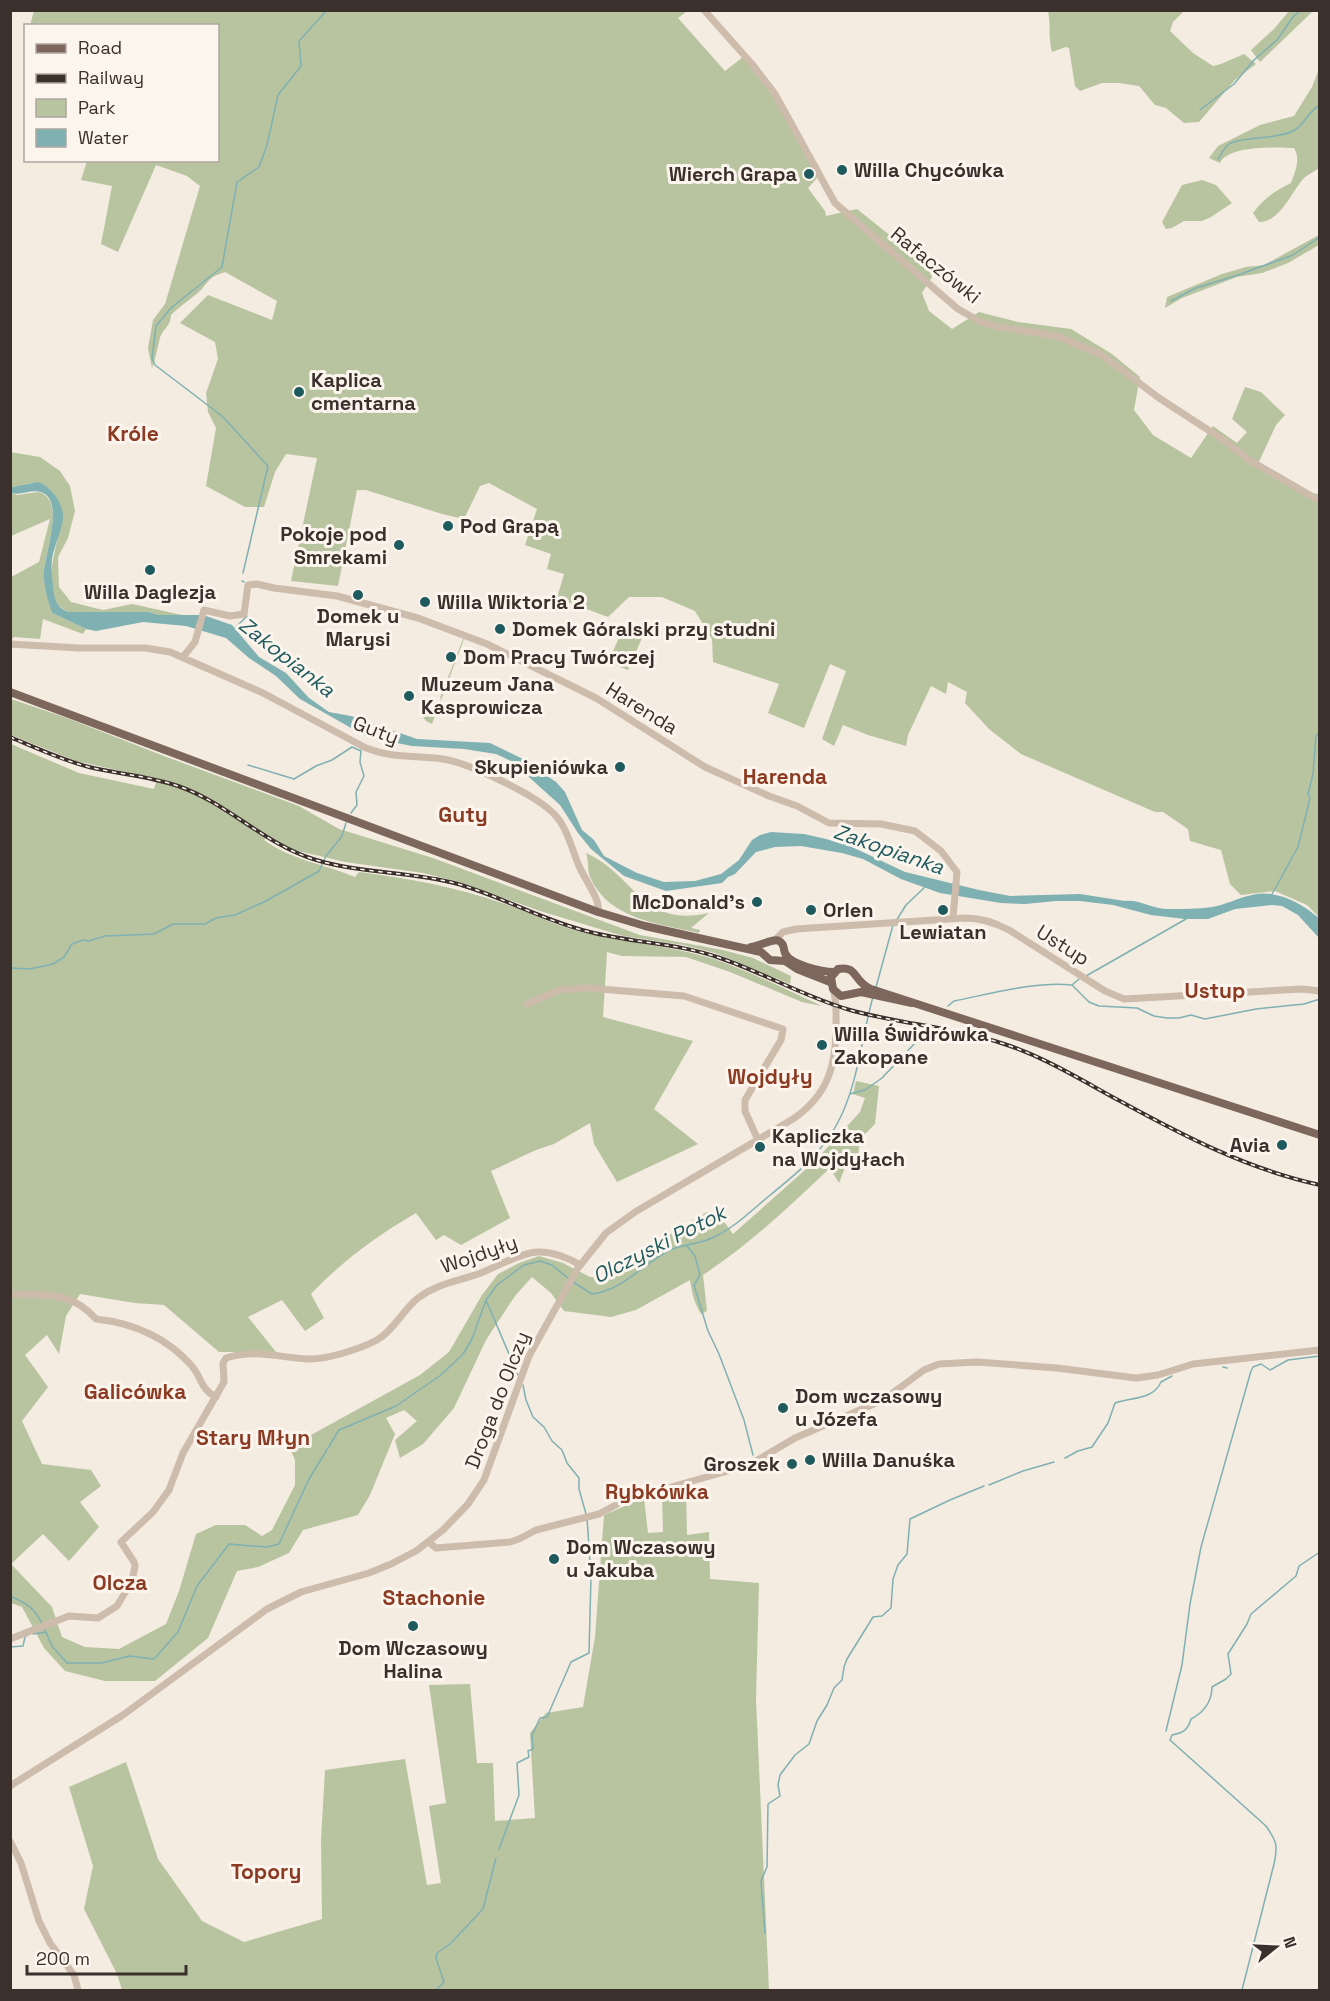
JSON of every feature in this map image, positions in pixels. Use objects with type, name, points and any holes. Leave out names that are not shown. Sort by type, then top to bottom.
[{"type":"main road","points":[[10,692],[598,912],[765,954],[770,960],[779,960],[832,986],[843,996],[861,992],[875,993],[912,1003],[1320,1135]]},
{"type":"main road","points":[[745,948],[775,940],[798,963],[825,972],[849,969],[862,985],[875,993]]},
{"type":"main road","points":[[765,954],[766,944]]},
{"type":"main road","points":[[779,960],[784,949]]},
{"type":"main road","points":[[832,986],[834,972]]},
{"type":"main road","points":[[854,993],[857,979]]},
{"type":"street","name":"Rafaczówki","points":[[704,10],[752,64],[775,94],[835,202],[958,309],[981,322],[1007,329],[1057,336],[1102,355],[1159,398],[1222,439],[1249,460],[1320,501]]},
{"type":"street","name":"Harenda","points":[[183,657],[195,642],[204,610],[233,616],[244,614],[248,585],[257,584],[331,594],[418,618],[487,644],[596,698],[705,767],[761,793],[795,805],[826,822],[881,824],[909,828],[918,832],[941,851],[956,871],[953,918]]},
{"type":"street","name":"Guty","points":[[10,644],[158,650],[183,657],[264,693],[366,748],[384,755],[453,761],[531,795],[557,817],[564,828],[585,879],[598,903],[598,912]]},
{"type":"street","name":"Ustup","points":[[789,930],[980,918],[994,922],[1106,991],[1124,999],[1302,989],[1320,991]]},
{"type":"street","points":[[775,940],[783,932],[789,930]]},
{"type":"street","points":[[784,949],[785,938],[789,930]]},
{"type":"street","points":[[580,1264],[602,1237],[624,1218],[800,1115],[814,1101],[830,1075],[835,1055],[837,1006],[832,986]]},
{"type":"street","points":[[527,1005],[559,990],[588,988],[684,996],[783,1029],[781,1040],[745,1100],[745,1111],[758,1140]]},
{"type":"street","points":[[837,1006],[843,996]]},
{"type":"street","name":"Wojdyły","points":[[216,1397],[224,1382],[223,1363],[226,1358],[256,1352],[308,1359],[334,1356],[376,1340],[385,1334],[403,1311],[418,1298],[442,1284],[477,1274],[536,1252],[580,1264]]},
{"type":"street","name":"Droga do Olczy","points":[[10,1786],[123,1715],[272,1606],[304,1592],[379,1570],[429,1542],[463,1510],[484,1480],[492,1463],[526,1362],[580,1264]]},
{"type":"street","points":[[10,1294],[53,1294],[87,1309],[96,1318],[121,1322],[155,1336],[190,1364],[205,1391],[216,1397],[187,1446],[169,1490],[145,1520],[122,1539],[121,1544],[135,1566],[132,1581],[117,1606],[102,1616],[94,1618],[69,1616],[10,1639]]},
{"type":"street","points":[[429,1542],[436,1548],[499,1543],[519,1539],[536,1530],[599,1514],[625,1500],[750,1465],[795,1438],[883,1400],[924,1370],[939,1364],[977,1362],[1057,1368],[1136,1378],[1193,1364],[1320,1350]]},
{"type":"street","points":[[10,1841],[21,1863],[39,1921],[50,1943],[74,1975],[78,1990]]},
{"type":"green space","points":[[34,10],[687,11],[678,18],[725,71],[743,57],[776,98],[818,177],[808,188],[825,211],[826,216],[857,209],[926,264],[932,277],[922,293],[929,311],[952,329],[979,312],[1018,322],[1071,329],[1112,354],[1140,377],[1134,410],[1153,435],[1191,458],[1213,426],[1237,443],[1247,432],[1232,419],[1245,387],[1261,392],[1285,415],[1276,425],[1257,466],[1306,493],[1319,494],[1319,917],[1307,905],[1275,891],[1241,895],[1230,884],[1221,850],[1190,841],[1188,829],[1163,812],[1155,812],[1021,754],[989,729],[965,703],[967,692],[948,682],[946,694],[931,686],[908,735],[906,746],[843,725],[834,746],[822,739],[846,671],[830,664],[804,728],[768,713],[779,684],[713,662],[712,639],[695,611],[662,597],[629,597],[608,617],[557,598],[564,574],[547,569],[551,554],[525,545],[537,509],[489,483],[480,486],[464,519],[366,490],[357,490],[338,586],[291,581],[317,458],[286,454],[275,472],[264,507],[245,507],[206,486],[216,428],[208,412],[206,393],[218,359],[215,342],[180,323],[208,295],[272,320],[277,301],[225,272],[214,277],[171,315],[160,338],[152,368],[148,348],[153,320],[165,304],[200,186],[187,176],[156,165],[118,252],[101,244],[112,186],[81,180],[87,162],[219,162],[219,24],[30,24]]},
{"type":"green space","points":[[1048,11],[1184,11],[1173,22],[1170,31],[1193,53],[1213,66],[1244,54],[1256,64],[1235,80],[1199,122],[1184,123],[1166,108],[1155,105],[1139,86],[1102,83],[1080,91],[1075,86],[1069,48],[1052,52]]},
{"type":"green space","points":[[1289,11],[1313,11],[1260,62],[1251,50],[1274,29]]},
{"type":"green space","points":[[1319,69],[1319,168],[1303,179],[1279,212],[1266,221],[1259,222],[1253,213],[1261,203],[1291,183],[1297,161],[1294,148],[1242,150],[1225,157],[1220,163],[1209,158],[1218,146],[1260,125],[1294,116],[1312,87]]},
{"type":"green space","points":[[1202,180],[1216,185],[1232,203],[1202,221],[1184,221],[1166,229],[1162,222],[1182,185]]},
{"type":"green space","points":[[1319,235],[1319,245],[1288,263],[1262,273],[1237,277],[1182,298],[1165,308],[1167,297],[1222,274],[1246,267],[1264,265]]},
{"type":"green space","points":[[10,452],[40,457],[60,471],[70,486],[75,511],[68,538],[58,557],[59,587],[71,602],[103,610],[132,604],[182,615],[157,615],[149,612],[68,612],[58,605],[53,595],[51,582],[62,516],[61,508],[53,493],[43,485],[30,483],[11,486]]},
{"type":"green space","points":[[38,492],[47,497],[53,516],[44,575],[52,613],[86,629],[83,634],[43,619],[40,639],[14,637],[11,640],[11,577],[39,562],[50,519],[11,536],[11,493],[17,495]]},
{"type":"green space","points":[[623,629],[642,638],[628,670],[608,662]]},
{"type":"green space","points":[[463,639],[432,724],[426,721],[420,713],[423,704],[435,708],[439,703]]},
{"type":"green space","points":[[11,699],[299,806],[339,829],[433,858],[640,935],[723,950],[753,958],[791,976],[790,984],[715,953],[683,945],[623,936],[540,911],[459,882],[423,873],[345,862],[294,850],[268,836],[264,840],[296,857],[355,877],[359,872],[449,888],[502,903],[574,930],[700,955],[744,970],[822,1006],[802,1002],[730,972],[686,957],[622,956],[607,952],[603,1017],[693,1041],[654,1109],[698,1144],[617,1182],[594,1144],[590,1123],[554,1144],[491,1171],[510,1218],[461,1245],[444,1235],[436,1240],[416,1213],[360,1250],[311,1294],[324,1318],[305,1331],[282,1300],[248,1317],[276,1352],[219,1352],[164,1305],[80,1294],[66,1316],[59,1354],[47,1335],[25,1355],[48,1387],[22,1421],[42,1464],[91,1470],[101,1486],[80,1502],[99,1527],[69,1561],[43,1534],[11,1564],[11,744],[79,773],[154,789],[157,779],[76,761],[11,735]]},
{"type":"green space","points":[[586,853],[617,874],[653,907],[668,913],[686,916],[709,913],[691,928],[700,930],[699,933],[636,917],[609,902],[598,891],[590,877]]},
{"type":"green space","points":[[856,1081],[879,1086],[875,1124],[860,1139],[858,1156],[848,1160],[839,1183],[830,1168],[753,1238],[703,1275],[707,1311],[701,1314],[690,1280],[636,1310],[611,1317],[564,1311],[551,1293],[532,1277],[515,1296],[486,1340],[454,1408],[423,1444],[400,1458],[395,1440],[417,1421],[404,1410],[386,1418],[395,1434],[370,1495],[358,1515],[303,1530],[289,1553],[258,1567],[237,1571],[208,1638],[155,1681],[105,1681],[65,1671],[44,1648],[22,1607],[11,1603],[11,1564],[52,1607],[62,1637],[85,1647],[119,1649],[166,1624],[179,1591],[196,1534],[216,1525],[245,1525],[262,1536],[272,1530],[295,1485],[295,1460],[286,1439],[299,1432],[311,1435],[420,1375],[449,1352],[482,1295],[498,1274],[539,1256],[563,1263],[590,1277],[605,1279],[707,1212],[725,1223],[733,1234],[814,1162],[860,1112],[865,1098],[853,1094]]},
{"type":"green space","points":[[686,1489],[687,1535],[709,1532],[710,1579],[759,1583],[756,1699],[769,1990],[122,1990],[117,1974],[84,1909],[93,1866],[69,1787],[126,1762],[158,1859],[202,1921],[244,1942],[322,1919],[321,1840],[325,1770],[405,1759],[427,1885],[441,1883],[429,1806],[446,1803],[429,1685],[470,1684],[477,1763],[493,1763],[495,1821],[535,1818],[530,1733],[546,1713],[583,1707],[595,1637],[604,1515],[644,1498],[648,1533],[663,1532],[662,1495]]},
{"type":"water","points":[[38,482],[54,494],[63,514],[52,559],[52,569],[55,599],[64,610],[68,612],[203,615],[232,625],[259,657],[286,673],[309,698],[329,712],[351,716],[417,739],[490,743],[523,759],[556,782],[565,792],[582,830],[594,840],[604,856],[637,873],[664,882],[695,881],[721,874],[739,860],[752,840],[760,835],[771,832],[804,834],[850,846],[905,872],[1010,896],[1080,894],[1131,901],[1164,909],[1196,909],[1222,905],[1247,896],[1270,894],[1288,899],[1319,918],[1319,938],[1298,915],[1282,906],[1235,909],[1208,919],[1185,919],[1151,915],[1113,905],[1080,901],[1001,903],[940,893],[901,879],[863,859],[801,846],[775,847],[756,852],[735,874],[722,883],[666,891],[624,876],[591,849],[560,805],[511,761],[496,754],[464,749],[412,746],[367,737],[300,699],[276,676],[249,658],[226,638],[186,626],[143,622],[96,631],[86,629],[52,613],[44,577],[52,529],[52,507],[49,498],[43,493],[35,491],[11,493],[10,486]]},
{"type":"waterway","points":[[243,573],[268,466],[222,416],[155,365],[152,358],[156,326],[171,308],[222,267],[237,182],[259,167],[267,145],[278,95],[301,66],[299,41],[327,10]]},
{"type":"waterway","points":[[1200,110],[1234,84],[1254,60],[1277,40],[1293,17],[1301,10]]},
{"type":"waterway","points":[[1218,159],[1228,145],[1234,142],[1278,136],[1293,131],[1320,105]]},
{"type":"waterway","points":[[1171,301],[1196,288],[1293,255],[1320,237]]},
{"type":"waterway","name":"Zakopianka","points":[[235,628],[247,616]]},
{"type":"waterway","points":[[1271,896],[1298,847],[1310,798],[1308,794],[1313,774],[1316,736],[1320,731]]},
{"type":"waterway","points":[[248,765],[294,779],[352,747],[361,751]]},
{"type":"waterway","points":[[351,813],[357,805],[356,792],[364,776],[360,762],[361,750]]},
{"type":"waterway","points":[[10,968],[30,969],[53,964],[64,957],[72,944],[83,940],[89,941],[105,936],[154,934],[173,924],[205,924],[216,918],[235,915],[266,901],[319,871],[326,856],[342,836],[346,823]]},
{"type":"waterway","name":"Olczyski Potok","points":[[896,921],[906,905],[926,886]]},
{"type":"waterway","points":[[1086,976],[1186,919]]},
{"type":"waterway","name":"Olczyski Potok","points":[[876,987],[893,925]]},
{"type":"waterway","points":[[948,1006],[954,1001],[1013,989],[1043,985],[1072,985],[1079,979]]},
{"type":"waterway","points":[[1073,986],[1089,1002],[1099,1006],[1137,1008],[1154,1016],[1167,1018],[1191,1015],[1205,1019],[1256,1009],[1304,1004],[1320,999]]},
{"type":"waterway","name":"Olczyski Potok","points":[[573,1282],[592,1294],[603,1292],[623,1282],[670,1250],[714,1237],[743,1218],[807,1163],[831,1135],[850,1094],[873,997]]},
{"type":"waterway","points":[[850,1094],[865,1090],[882,1078],[917,1041],[939,1031]]},
{"type":"waterway","points":[[687,1246],[695,1256],[700,1275],[694,1285],[708,1331],[744,1420],[753,1455]]},
{"type":"waterway","name":"Olczyski Potok","points":[[44,1628],[52,1646],[67,1663],[101,1663],[130,1656],[154,1659],[178,1632],[197,1586],[229,1544],[267,1547],[279,1544],[309,1479],[339,1430],[396,1406],[441,1375],[463,1354],[472,1339],[486,1300],[497,1285],[524,1265],[540,1261],[552,1265],[569,1279]]},
{"type":"waterway","points":[[486,1300],[518,1375]]},
{"type":"waterway","points":[[1166,1731],[1182,1665],[1201,1547],[1251,1371],[1253,1367],[1261,1364],[1270,1370],[1288,1360],[1320,1356]]},
{"type":"waterway","points":[[1223,1367],[1227,1368]]},
{"type":"waterway","points":[[1065,1458],[1092,1447],[1108,1423],[1115,1403],[1147,1395],[1153,1392],[1161,1382],[1172,1376]]},
{"type":"waterway","points":[[523,1385],[533,1417],[562,1450],[567,1463],[579,1478],[579,1489],[586,1514]]},
{"type":"waterway","points":[[989,1485],[1023,1471],[1054,1462]]},
{"type":"waterway","points":[[765,1933],[761,1881],[767,1867],[768,1804],[780,1796],[778,1785],[780,1775],[795,1755],[809,1744],[817,1721],[834,1688],[842,1680],[847,1659],[873,1617],[882,1616],[891,1608],[893,1579],[898,1565],[907,1554],[910,1519],[984,1486]]},
{"type":"waterway","points":[[499,1849],[519,1795],[517,1763],[529,1757],[528,1751],[533,1749],[532,1735],[540,1718],[547,1717],[571,1662],[589,1653],[591,1576],[587,1518]]},
{"type":"waterway","points":[[1242,1990],[1274,1864],[1276,1844],[1266,1826],[1170,1740],[1172,1735],[1184,1730],[1191,1719],[1206,1706],[1212,1687],[1231,1674],[1228,1654],[1251,1614],[1296,1576],[1299,1566],[1320,1552]]},
{"type":"waterway","name":"Olczyski Potok","points":[[10,1596],[29,1607],[42,1624]]},
{"type":"waterway","points":[[33,1634],[46,1632]]},
{"type":"waterway","points":[[10,1647],[23,1646],[25,1637],[28,1635]]},
{"type":"waterway","points":[[436,1990],[444,1982],[436,1958],[437,1953],[450,1944],[483,1909],[496,1858]]},
{"type":"railway","points":[[10,737],[79,764],[156,780],[196,793],[278,843],[313,859],[331,864],[458,884],[573,927],[606,936],[688,949],[720,958],[817,999],[850,1010],[964,1033],[1017,1048],[1217,1150],[1267,1170],[1320,1185]]},
{"type":"place","name":"Willa Chycówka","points":[[842,170]]},
{"type":"place","name":"Wierch Grapa","points":[[809,174]]},
{"type":"place","name":"Kaplica cmentarna","points":[[299,392]]},
{"type":"place","name":"Pod Grapą","points":[[448,526]]},
{"type":"place","name":"Pokoje pod Smrekami","points":[[399,545]]},
{"type":"place","name":"Willa Daglezja","points":[[150,570]]},
{"type":"place","name":"Domek u Marysi","points":[[358,595]]},
{"type":"place","name":"Willa Wiktoria 2","points":[[425,602]]},
{"type":"place","name":"Domek Góralski przy studni","points":[[500,629]]},
{"type":"place","name":"Dom Pracy Twórczej","points":[[451,657]]},
{"type":"place","name":"Muzeum Jana Kasprowicza","points":[[409,696]]},
{"type":"place","name":"Skupieniówka","points":[[620,767]]},
{"type":"place","name":"McDonald's","points":[[757,902]]},
{"type":"place","name":"Orlen","points":[[811,910]]},
{"type":"place","name":"Lewiatan","points":[[943,910]]},
{"type":"place","name":"Willa Świdrówka Zakopane","points":[[822,1045]]},
{"type":"place","name":"Avia","points":[[1282,1145]]},
{"type":"place","name":"Kapliczka na Wojdyłach","points":[[760,1147]]},
{"type":"place","name":"Dom wczasowy u Józefa","points":[[783,1408]]},
{"type":"place","name":"Willa Danuśka","points":[[810,1460]]},
{"type":"place","name":"Groszek","points":[[792,1464]]},
{"type":"place","name":"Dom Wczasowy u Jakuba","points":[[554,1559]]},
{"type":"place","name":"Dom Wczasowy Halina","points":[[413,1626]]},
{"type":"district","name":"Króle","points":[[133,433]]},
{"type":"district","name":"Harenda","points":[[785,776]]},
{"type":"district","name":"Guty","points":[[463,814]]},
{"type":"district","name":"Ustup","points":[[1215,990]]},
{"type":"district","name":"Wojdyły","points":[[770,1076]]},
{"type":"district","name":"Galicówka","points":[[135,1391]]},
{"type":"district","name":"Stary Młyn","points":[[253,1437]]},
{"type":"district","name":"Rybkówka","points":[[657,1491]]},
{"type":"district","name":"Olcza","points":[[120,1582]]},
{"type":"district","name":"Stachonie","points":[[434,1597]]},
{"type":"district","name":"Topory","points":[[266,1871]]}]
